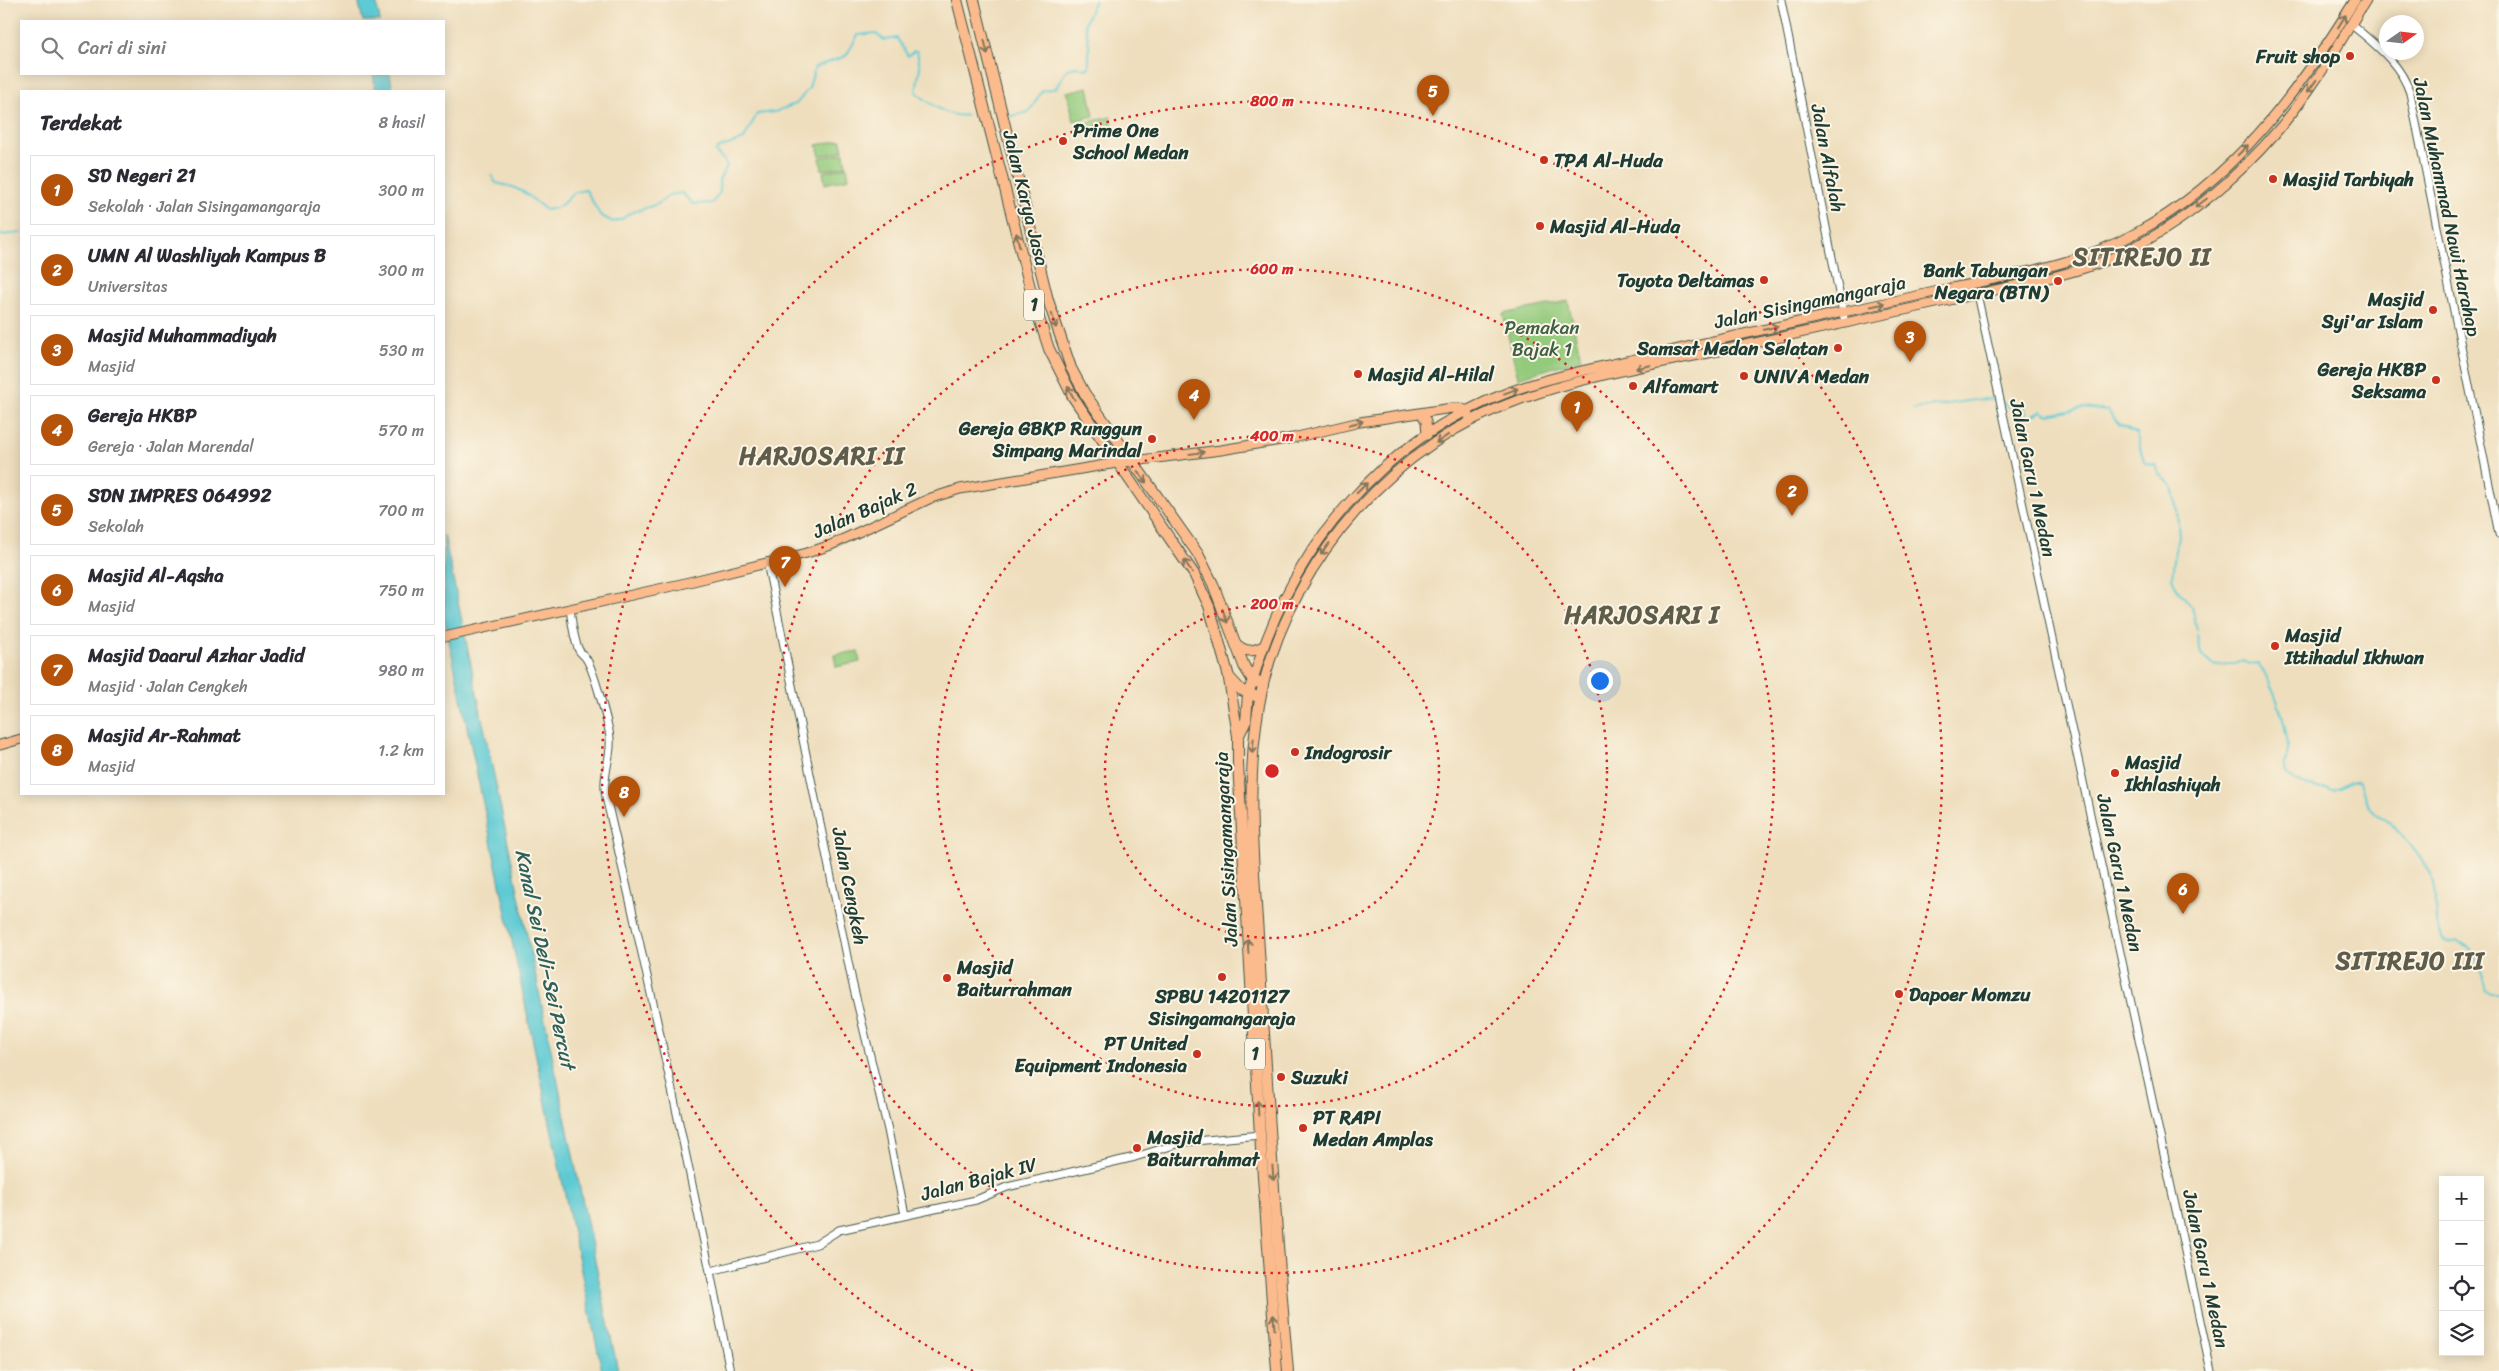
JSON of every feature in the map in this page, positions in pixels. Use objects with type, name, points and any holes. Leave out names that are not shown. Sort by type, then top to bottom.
[{"type":"highway","name":"Jalan Karya Jasa","points":[[957,0],[992,130],[1034,303],[1049,349],[1073,398],[1169,537],[1201,588],[1209,606],[1229,677],[1238,737]]},
{"type":"highway","name":"Jalan Karya Jasa","points":[[974,0],[1048,300],[1071,368],[1084,394],[1198,554],[1213,584],[1245,669],[1253,680]]},
{"type":"highway","points":[[1006,187],[1018,184]]},
{"type":"highway","points":[[1236,644],[1245,651],[1253,651],[1262,647]]},
{"type":"highway","points":[[1229,677],[1236,687],[1260,698]]},
{"type":"highway","points":[[1253,680],[1263,685]]},
{"type":"highway","name":"Jalan Sisingamangaraja","points":[[1253,680],[1248,694],[1246,721],[1238,737],[1239,806],[1277,1371]]},
{"type":"highway","name":"Jalan Sisingamangaraja","points":[[1263,685],[1253,747],[1250,812],[1269,1116],[1288,1371]]},
{"type":"main road","name":"Jalan Sisingamangaraja","points":[[1253,680],[1262,647],[1286,592],[1300,568],[1342,510],[1390,461],[1466,411],[1518,389],[1587,370],[2043,269],[2096,253],[2136,233],[2184,204],[2254,140],[2298,88],[2355,0]]},
{"type":"main road","name":"Jalan Sisingamangaraja","points":[[1263,685],[1272,653],[1296,597],[1328,544],[1363,504],[1402,468],[1444,437],[1480,416],[1522,398],[2081,270],[2142,243],[2213,193],[2255,154],[2303,99],[2366,0]]},
{"type":"main road","points":[[2136,233],[2142,243]]},
{"type":"main road","points":[[1477,406],[1480,416]]},
{"type":"main road","name":"Jalan Bajak 2","points":[[445,637],[570,609],[832,545],[931,498],[960,489],[1117,463],[1293,438],[1360,422],[1452,408],[1460,408],[1466,411]]},
{"type":"main road","points":[[1466,411],[1470,421]]},
{"type":"main road","points":[[1421,413],[1426,420],[1428,435]]},
{"type":"main road","points":[[0,745],[20,739]]},
{"type":"street","name":"Jalan Alfalah","points":[[1781,0],[1845,323]]},
{"type":"street","name":"Jalan Muhammad Nawi Harahap","points":[[2351,24],[2397,67],[2405,78],[2410,93],[2499,534]]},
{"type":"street","name":"Jalan Garu 1 Medan","points":[[1977,294],[2211,1371]]},
{"type":"street","name":"Jalan Cengkeh","points":[[767,562],[852,981],[886,1124],[905,1215]]},
{"type":"street","points":[[570,609],[578,648],[589,663],[610,734],[604,781],[606,797],[616,833],[654,1014],[682,1133],[730,1371]]},
{"type":"street","name":"Jalan Bajak IV","points":[[711,1271],[817,1244],[839,1230],[976,1200],[1007,1187],[1141,1155],[1184,1142],[1260,1135]]},
{"type":"green space","points":[[1088,87],[1094,116],[1074,121],[1067,92]]},
{"type":"green space","points":[[1111,117],[1114,130],[1091,135],[1088,122]]},
{"type":"green space","points":[[841,140],[843,151],[820,156],[817,145]]},
{"type":"green space","points":[[844,153],[846,166],[822,170],[820,158]]},
{"type":"green space","points":[[847,167],[849,178],[825,184],[823,172]]},
{"type":"green space","name":"Pemakan Bajak 1","points":[[1568,301],[1581,359],[1518,378],[1503,314]]},
{"type":"green space","points":[[858,651],[860,662],[836,667],[834,655]]},
{"type":"water","points":[[358,0],[376,0],[380,20],[363,20]]},
{"type":"water","points":[[373,75],[390,75],[393,90],[376,90]]},
{"type":"water","points":[[445,540],[618,1371],[602,1371],[445,622]]},
{"type":"waterway","points":[[1011,116],[1029,112],[1042,91],[1056,88],[1067,69],[1076,67],[1086,69],[1089,67],[1089,45],[1085,23],[1095,0]]},
{"type":"waterway","points":[[491,175],[496,183],[513,187],[525,193],[546,210],[559,207],[575,192],[586,190],[600,215],[613,222],[622,219],[630,213],[658,204],[669,195],[682,193],[693,204],[712,203],[720,192],[719,180],[727,166],[724,160],[716,153],[717,149],[744,139],[757,114],[775,112],[797,103],[809,88],[815,67],[846,56],[858,35],[875,33],[884,40],[897,38],[908,56],[917,51],[920,67],[916,92],[946,112],[953,115],[967,115]]},
{"type":"waterway","points":[[0,235],[20,233]]},
{"type":"waterway","points":[[1914,409],[1981,399],[1997,400]]},
{"type":"waterway","points":[[2003,402],[2007,406]]},
{"type":"waterway","points":[[2009,407],[2023,406],[2028,418],[2041,411],[2048,415],[2084,408],[2108,411],[2119,424],[2136,433],[2144,462]]},
{"type":"waterway","points":[[2145,464],[2156,465],[2159,473],[2172,486],[2177,511],[2179,537],[2175,550],[2172,578],[2176,587],[2192,607],[2197,630]]},
{"type":"waterway","points":[[2197,635],[2201,654],[2214,666],[2235,663]]},
{"type":"waterway","points":[[2237,662],[2258,663],[2274,692],[2287,736],[2288,749],[2285,767],[2288,775],[2301,783],[2331,790],[2359,781],[2370,807],[2375,813],[2388,821],[2405,839],[2429,872],[2434,888],[2437,923],[2442,938],[2448,942],[2459,942],[2466,945],[2478,962],[2485,990],[2490,993],[2499,993]]},
{"type":"place","name":"Fruit shop","points":[[2350,56]]},
{"type":"place","name":"SDN IMPRES 064992","points":[[1433,116]]},
{"type":"place","name":"Prime One School Medan","points":[[1063,141]]},
{"type":"place","name":"TPA Al-Huda","points":[[1544,160]]},
{"type":"place","name":"Masjid Tarbiyah","points":[[2273,179]]},
{"type":"place","name":"Masjid Al-Huda","points":[[1540,226]]},
{"type":"place","name":"Toyota Deltamas","points":[[1764,280]]},
{"type":"place","name":"Bank Tabungan Negara (BTN)","points":[[2058,281]]},
{"type":"place","name":"Masjid Syi'ar Islam","points":[[2433,310]]},
{"type":"place","name":"Samsat Medan Selatan","points":[[1838,348]]},
{"type":"place","name":"Masjid Muhammadiyah","points":[[1910,362]]},
{"type":"place","name":"Masjid Al-Hilal","points":[[1358,374]]},
{"type":"place","name":"UNIVA Medan","points":[[1744,376]]},
{"type":"place","name":"Gereja HKBP Seksama","points":[[2436,380]]},
{"type":"place","name":"Alfamart","points":[[1633,386]]},
{"type":"place","name":"Gereja HKBP","points":[[1194,420]]},
{"type":"place","name":"SD Negeri 21","points":[[1577,432]]},
{"type":"place","name":"Gereja GBKP Runggun Simpang Marindal","points":[[1152,439]]},
{"type":"place","name":"UMN Al Washliyah Kampus B","points":[[1792,516]]},
{"type":"place","name":"Masjid Daarul Azhar Jadid","points":[[785,587]]},
{"type":"place","name":"Masjid Ittihadul Ikhwan","points":[[2275,646]]},
{"type":"place","name":"Indogrosir","points":[[1295,752]]},
{"type":"place","name":"Masjid Ikhlashiyah","points":[[2115,773]]},
{"type":"place","name":"Masjid Ar-Rahmat","points":[[624,817]]},
{"type":"place","name":"Masjid Al-Aqsha","points":[[2183,914]]},
{"type":"place","name":"SPBU 14201127 Sisingamangaraja","points":[[1222,977]]},
{"type":"place","name":"Masjid Baiturrahman","points":[[947,978]]},
{"type":"place","name":"Dapoer Momzu","points":[[1899,994]]},
{"type":"place","name":"PT United Equipment Indonesia","points":[[1197,1054]]},
{"type":"place","name":"Suzuki","points":[[1281,1077]]},
{"type":"place","name":"PT RAPI Medan Amplas","points":[[1303,1128]]},
{"type":"place","name":"Masjid Baiturrahmat","points":[[1137,1148]]},
{"type":"district","name":"SITIREJO II","points":[[2142,257]]},
{"type":"district","name":"HARJOSARI II","points":[[822,456]]},
{"type":"district","name":"HARJOSARI I","points":[[1642,615]]},
{"type":"district","name":"SITIREJO III","points":[[2410,961]]},
{"type":"water label","name":"Kanal Sei Deli–Sei Percut","points":[[545,959]]}]
